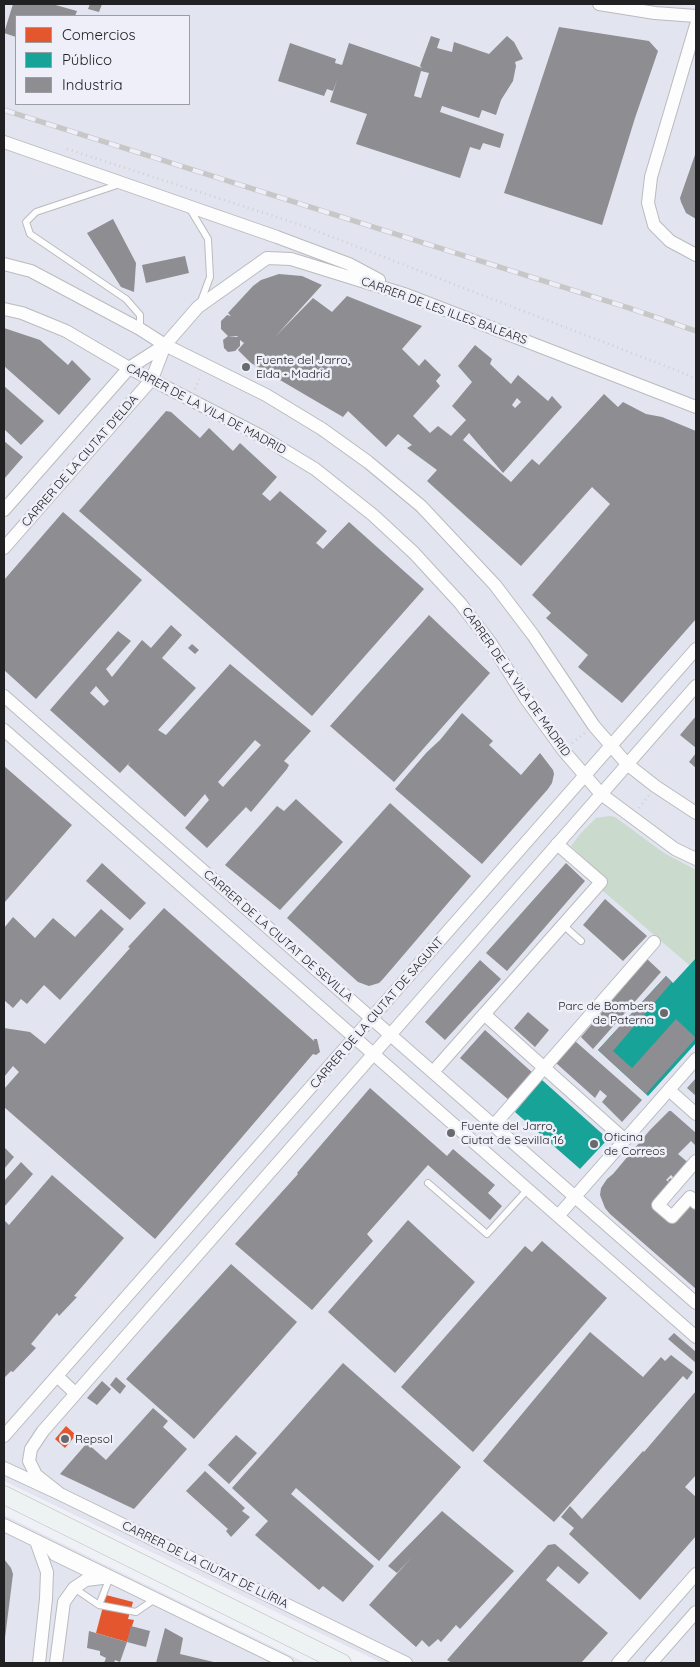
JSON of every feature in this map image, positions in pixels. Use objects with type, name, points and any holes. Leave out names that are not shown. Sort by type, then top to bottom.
[{"type":"street","points":[[599,4],[655,13],[696,16]]},
{"type":"street","points":[[696,25],[651,177],[648,203],[654,225],[670,241],[696,256]]},
{"type":"street","points":[[4,142],[349,264],[407,295]]},
{"type":"street","name":"CARRER DE LES ILLES BALEARS","points":[[198,308],[267,258],[291,258],[407,295],[696,407]]},
{"type":"street","points":[[4,264],[31,271],[140,329],[165,345],[266,395],[322,429],[368,462],[421,506],[495,585],[533,635],[594,726],[611,746],[628,764],[655,786],[696,812]]},
{"type":"street","name":"CARRER DE LA CIUTAT D'ELDA","points":[[4,510],[129,368],[165,345],[198,308]]},
{"type":"street","name":"CARRER DE LA VILA DE MADRID","points":[[4,309],[22,313],[66,331],[129,368],[259,435],[315,469],[373,515],[414,553],[460,603],[484,634],[526,699],[584,776],[601,794],[675,849],[696,859]]},
{"type":"street","name":"CARRER DE LA CIUTAT D'ELDA","points":[[4,548],[152,379],[165,345]]},
{"type":"street","name":"CARRER DE LA CIUTAT DE SAGUNT","points":[[4,1436],[696,649]]},
{"type":"street","name":"CARRER DE LA CIUTAT DE SAGUNT","points":[[60,1494],[36,1475],[29,1461],[31,1449],[43,1430],[696,686]]},
{"type":"street","name":"CARRER DE LA CIUTAT DE SEVILLA","points":[[4,696],[696,1303]]},
{"type":"street","name":"CARRER DE LA CIUTAT DE SEVILLA","points":[[4,730],[696,1337]]},
{"type":"street","points":[[433,1072],[601,882],[557,844]]},
{"type":"street","points":[[494,1125],[654,942]]},
{"type":"street","points":[[484,1014],[625,1140]]},
{"type":"street","points":[[558,1216],[696,1059]]},
{"type":"street","points":[[669,1090],[696,1114]]},
{"type":"street","points":[[696,1162],[658,1205],[672,1218],[690,1197],[696,1203]]},
{"type":"street","points":[[57,1376],[75,1393]]},
{"type":"street","name":"CARRER DE LA CIUTAT DE LLÍRIA","points":[[4,1468],[406,1663]]},
{"type":"street","points":[[4,1495],[339,1662]]},
{"type":"street","points":[[4,1525],[287,1663]]},
{"type":"street","points":[[39,1663],[47,1572],[40,1543]]},
{"type":"street","points":[[618,1663],[696,1574]]},
{"type":"street","points":[[56,1663],[64,1602],[74,1588],[86,1580],[106,1575]]},
{"type":"street","points":[[46,1599],[64,1602]]},
{"type":"street","points":[[651,1663],[696,1612]]},
{"type":"lane","points":[[123,183],[36,212],[26,222],[30,234],[126,299],[140,315],[140,329]]},
{"type":"lane","points":[[188,206],[208,239],[210,277],[198,308]]},
{"type":"lane","points":[[563,925],[581,941]]},
{"type":"lane","points":[[428,1183],[487,1234],[528,1189]]},
{"type":"lane","points":[[99,1605],[106,1575]]},
{"type":"lane","points":[[74,1588],[99,1605],[136,1612],[155,1599]]},
{"type":"path","points":[[59,147],[301,225],[686,374],[696,380]]},
{"type":"path","points":[[190,399],[205,366]]},
{"type":"path","points":[[563,750],[594,726]]},
{"type":"path","points":[[632,817],[655,786]]},
{"type":"shaded area","points":[[4,4],[696,4],[696,1663],[382,1663],[4,1481]]},
{"type":"shaded area","points":[[4,1515],[306,1663],[4,1663]]},
{"type":"green space","points":[[615,817],[664,853],[696,870],[696,958],[689,965],[602,890],[606,885],[605,878],[571,846],[596,818]]},
{"type":"building: Comercios","points":[[66,1426],[76,1435],[65,1448],[55,1439]]},
{"type":"building: Comercios","points":[[106,1595],[133,1602],[128,1619],[134,1620],[127,1642],[96,1633]]},
{"type":"building: Público","name":"Parc de Bombers de Paterna","points":[[696,958],[696,1043],[648,1096],[598,1050],[666,976],[673,983]]},
{"type":"building: Público","points":[[542,1080],[608,1139],[580,1169],[515,1112]]},
{"type":"building: Industria","points":[[13,4],[52,4],[77,11],[75,15],[15,15],[15,37],[4,33]]},
{"type":"building: Industria","points":[[90,4],[102,4],[99,12],[88,9]]},
{"type":"building: Industria","points":[[559,27],[649,41],[658,51],[602,225],[504,193]]},
{"type":"building: Industria","points":[[431,36],[440,39],[437,48],[452,52],[454,42],[489,54],[507,36],[514,42],[523,59],[515,62],[513,81],[501,100],[496,115],[482,110],[479,118],[442,106],[440,112],[504,134],[500,148],[483,143],[480,150],[470,147],[460,178],[356,144],[367,114],[330,102],[337,80],[333,91],[327,89],[324,96],[278,81],[290,43],[336,59],[335,63],[342,65],[349,43],[422,68],[420,66]],"holes":[[[421,71],[429,73],[421,98],[414,96]]]},
{"type":"building: Industria","points":[[696,152],[696,219],[686,213],[680,198]]},
{"type":"building: Industria","points":[[113,219],[136,263],[134,292],[121,287],[87,233]]},
{"type":"building: Industria","points":[[185,256],[189,273],[146,283],[142,265]]},
{"type":"building: Industria","points":[[279,274],[302,276],[322,285],[275,337],[313,298],[332,312],[347,296],[422,326],[402,349],[419,366],[425,359],[441,375],[436,381],[440,386],[413,416],[430,433],[438,426],[451,436],[466,420],[452,406],[472,382],[458,366],[475,345],[492,359],[490,364],[511,384],[518,375],[548,401],[552,396],[562,407],[503,473],[469,433],[463,440],[511,482],[532,459],[539,465],[604,394],[618,407],[623,402],[646,414],[662,417],[696,431],[696,619],[622,703],[578,667],[588,655],[546,618],[551,613],[532,595],[610,504],[592,487],[521,566],[427,481],[437,470],[407,448],[412,445],[398,434],[386,447],[348,411],[343,417],[251,363],[238,350],[244,343],[240,340],[240,346],[235,351],[228,352],[224,348],[223,340],[228,336],[221,329],[221,321],[227,315],[231,316],[228,313],[253,286],[261,280]],"holes":[[[517,398],[521,402],[515,408],[512,405]]]},
{"type":"building: Industria","points":[[4,328],[40,340],[68,365],[72,360],[91,379],[59,415],[4,366]]},
{"type":"building: Industria","points":[[4,386],[44,421],[21,445],[4,429]]},
{"type":"building: Industria","points":[[166,411],[171,412],[200,438],[209,428],[233,451],[240,443],[277,477],[262,494],[270,501],[280,491],[327,531],[316,543],[323,549],[349,522],[424,589],[312,716],[79,511]]},
{"type":"building: Industria","points":[[4,441],[23,457],[4,479]]},
{"type":"building: Industria","points":[[63,512],[142,580],[36,699],[4,670],[4,580]]},
{"type":"building: Industria","points":[[429,615],[490,673],[394,782],[330,726]]},
{"type":"building: Industria","points":[[171,625],[182,635],[162,658],[196,688],[158,730],[166,735],[230,664],[311,731],[284,761],[289,765],[287,769],[251,812],[246,807],[207,848],[185,828],[209,800],[205,794],[185,817],[128,765],[131,761],[120,773],[50,710],[118,631],[131,641],[106,669],[112,677],[142,640],[151,648]],"holes":[[[96,686],[109,701],[104,706],[90,693]],[[255,740],[261,745],[223,787],[218,782]]]},
{"type":"building: Industria","points":[[192,644],[199,650],[195,654],[188,648]]},
{"type":"building: Industria","points":[[462,713],[493,741],[489,745],[521,775],[540,753],[554,774],[548,789],[482,864],[395,789]]},
{"type":"building: Industria","points":[[696,716],[696,748],[680,735]]},
{"type":"building: Industria","points":[[696,753],[696,768],[689,762]]},
{"type":"building: Industria","points":[[4,766],[72,825],[4,903]]},
{"type":"building: Industria","points":[[296,799],[343,842],[280,910],[225,865],[277,806],[284,811]]},
{"type":"building: Industria","points":[[390,803],[471,876],[383,979],[379,983],[369,986],[358,982],[287,918]]},
{"type":"building: Industria","points":[[102,863],[146,903],[130,920],[86,881]]},
{"type":"building: Industria","points":[[566,863],[585,881],[507,971],[486,953]]},
{"type":"building: Industria","points":[[605,899],[647,936],[623,961],[583,925]]},
{"type":"building: Industria","points":[[164,908],[314,1041],[314,1039],[317,1039],[320,1052],[316,1055],[313,1054],[155,1239],[4,1107],[4,1089],[19,1072],[13,1066],[4,1077],[4,1028],[30,1032],[45,1044]]},
{"type":"building: Industria","points":[[101,909],[124,929],[60,1000],[44,985],[27,1004],[21,999],[13,1008],[4,1000],[4,928],[13,917],[35,938],[53,918],[75,937]]},
{"type":"building: Industria","points":[[647,959],[661,972],[593,1049],[581,1037]]},
{"type":"building: Industria","points":[[480,960],[501,979],[445,1040],[425,1022]]},
{"type":"building: Industria","points":[[666,976],[672,982],[613,1051],[632,1068],[676,1019],[696,1038],[646,1094],[598,1050]]},
{"type":"building: Industria","points":[[528,1012],[549,1030],[535,1047],[514,1028]]},
{"type":"building: Industria","points":[[485,1030],[534,1074],[510,1101],[460,1058]]},
{"type":"building: Industria","points":[[575,1041],[642,1100],[622,1122],[602,1102],[607,1096],[600,1090],[595,1098],[556,1063]]},
{"type":"building: Industria","points":[[696,1078],[696,1096],[687,1088]]},
{"type":"building: Industria","points":[[370,1088],[447,1156],[453,1149],[495,1185],[488,1193],[502,1206],[490,1220],[428,1165],[367,1234],[373,1241],[312,1310],[235,1244],[298,1174]]},
{"type":"building: Industria","points":[[669,1111],[696,1133],[696,1146],[691,1141],[678,1154],[691,1165],[678,1182],[671,1175],[666,1180],[673,1187],[655,1207],[672,1223],[691,1202],[696,1207],[696,1289],[610,1214],[605,1208],[600,1195],[601,1188],[607,1179]]},
{"type":"building: Industria","points":[[4,1147],[14,1157],[4,1169]]},
{"type":"building: Industria","points":[[21,1162],[33,1174],[4,1207],[4,1181]]},
{"type":"building: Industria","points":[[52,1175],[124,1238],[74,1296],[77,1297],[59,1316],[57,1313],[31,1344],[36,1348],[13,1372],[11,1371],[4,1378],[4,1220],[9,1225]]},
{"type":"building: Industria","points":[[408,1220],[475,1282],[395,1373],[328,1312]]},
{"type":"building: Industria","points":[[542,1241],[607,1298],[473,1452],[401,1387],[525,1246],[532,1252]]},
{"type":"building: Industria","points":[[231,1264],[297,1322],[194,1439],[126,1379]]},
{"type":"building: Industria","points":[[590,1332],[643,1377],[661,1357],[665,1361],[671,1355],[693,1372],[687,1380],[683,1376],[554,1522],[483,1461]]},
{"type":"building: Industria","points":[[674,1333],[696,1352],[696,1363],[668,1339]]},
{"type":"building: Industria","points":[[343,1363],[461,1467],[379,1561],[296,1488],[291,1494],[374,1566],[343,1602],[323,1586],[319,1590],[255,1535],[268,1521],[232,1488]]},
{"type":"building: Industria","points":[[116,1377],[126,1386],[120,1394],[110,1385]]},
{"type":"building: Industria","points":[[102,1381],[111,1389],[97,1405],[87,1398]]},
{"type":"building: Industria","points":[[696,1391],[696,1475],[685,1487],[696,1497],[696,1536],[640,1600],[569,1534],[574,1528],[561,1517],[570,1506],[582,1519],[644,1452]]},
{"type":"building: Industria","points":[[153,1408],[168,1421],[163,1427],[187,1449],[134,1509],[60,1474],[87,1443],[106,1460]]},
{"type":"building: Industria","points":[[236,1435],[257,1453],[229,1484],[208,1465]]},
{"type":"building: Industria","points":[[205,1471],[245,1508],[242,1511],[250,1517],[231,1537],[226,1531],[228,1529],[186,1491]]},
{"type":"building: Industria","points":[[442,1511],[514,1571],[460,1629],[456,1625],[441,1642],[438,1639],[429,1647],[422,1640],[416,1647],[369,1605],[412,1557],[397,1573],[388,1566]]},
{"type":"building: Industria","points":[[555,1544],[589,1573],[579,1584],[558,1566],[546,1580],[608,1633],[581,1663],[452,1663],[447,1660],[548,1545]]},
{"type":"building: Industria","points":[[4,1559],[13,1574],[5,1638],[4,1638]]},
{"type":"building: Industria","points":[[131,1626],[150,1631],[146,1647],[127,1642]]},
{"type":"building: Industria","points":[[165,1628],[183,1638],[180,1654],[218,1663],[156,1663]]},
{"type":"building: Industria","points":[[89,1631],[127,1642],[120,1662],[115,1660],[114,1663],[104,1663],[106,1658],[100,1655],[100,1651],[87,1648]]},
{"type":"railway","points":[[4,110],[629,308],[696,331]]},
{"type":"place","name":"Fuente del Jarro, Elda - Madrid","points":[[246,367]]},
{"type":"place","name":"Parc de Bombers de Paterna","points":[[664,1013]]},
{"type":"place","name":"Fuente del Jarro, Ciutat de Sevilla 16","points":[[451,1133]]},
{"type":"place","name":"Oficina de Correos","points":[[594,1144]]},
{"type":"place","name":"Repsol","points":[[65,1439]]}]
